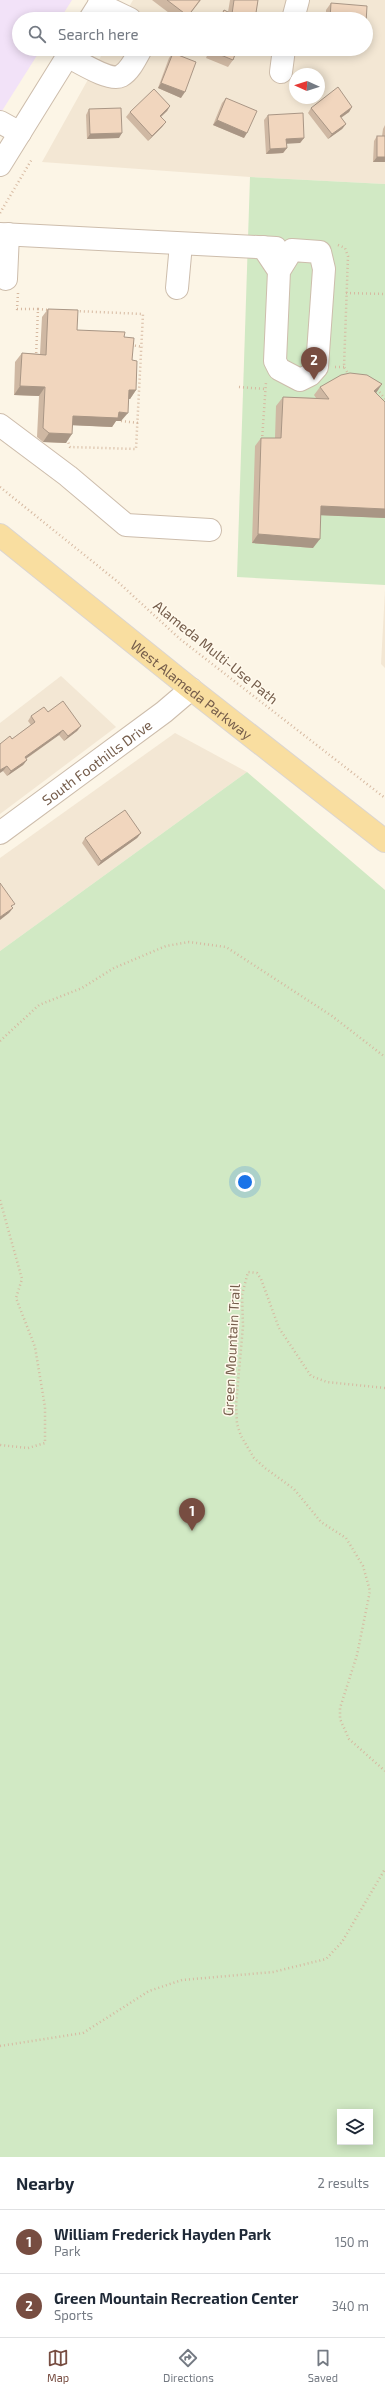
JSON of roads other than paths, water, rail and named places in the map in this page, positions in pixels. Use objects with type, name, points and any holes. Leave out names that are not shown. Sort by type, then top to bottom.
[{"type":"main road","name":"West Alameda Parkway","points":[[0,535],[191,689],[385,841]]},
{"type":"street","points":[[295,12],[298,0]]},
{"type":"street","points":[[97,8],[109,12]]},
{"type":"street","points":[[0,165],[68,56]]},
{"type":"street","points":[[76,56],[112,78],[120,77],[129,69],[137,56]]},
{"type":"street","points":[[281,72],[283,56]]},
{"type":"street","points":[[0,122],[20,133]]},
{"type":"street","points":[[12,284],[4,234],[263,247],[320,252],[324,270],[317,366],[310,375],[300,380],[279,369],[274,361],[279,271],[292,250]]},
{"type":"street","points":[[177,288],[181,244]]},
{"type":"street","points":[[263,247],[279,271]]},
{"type":"street","points":[[0,425],[68,476],[126,525],[210,530]]},
{"type":"street","name":"South Foothills Drive","points":[[0,833],[164,712],[191,689]]},
{"type":"place","name":"Green Mountain Recreation Center","points":[[314,380]]},
{"type":"place","name":"William Frederick Hayden Park","points":[[192,1531]]}]
